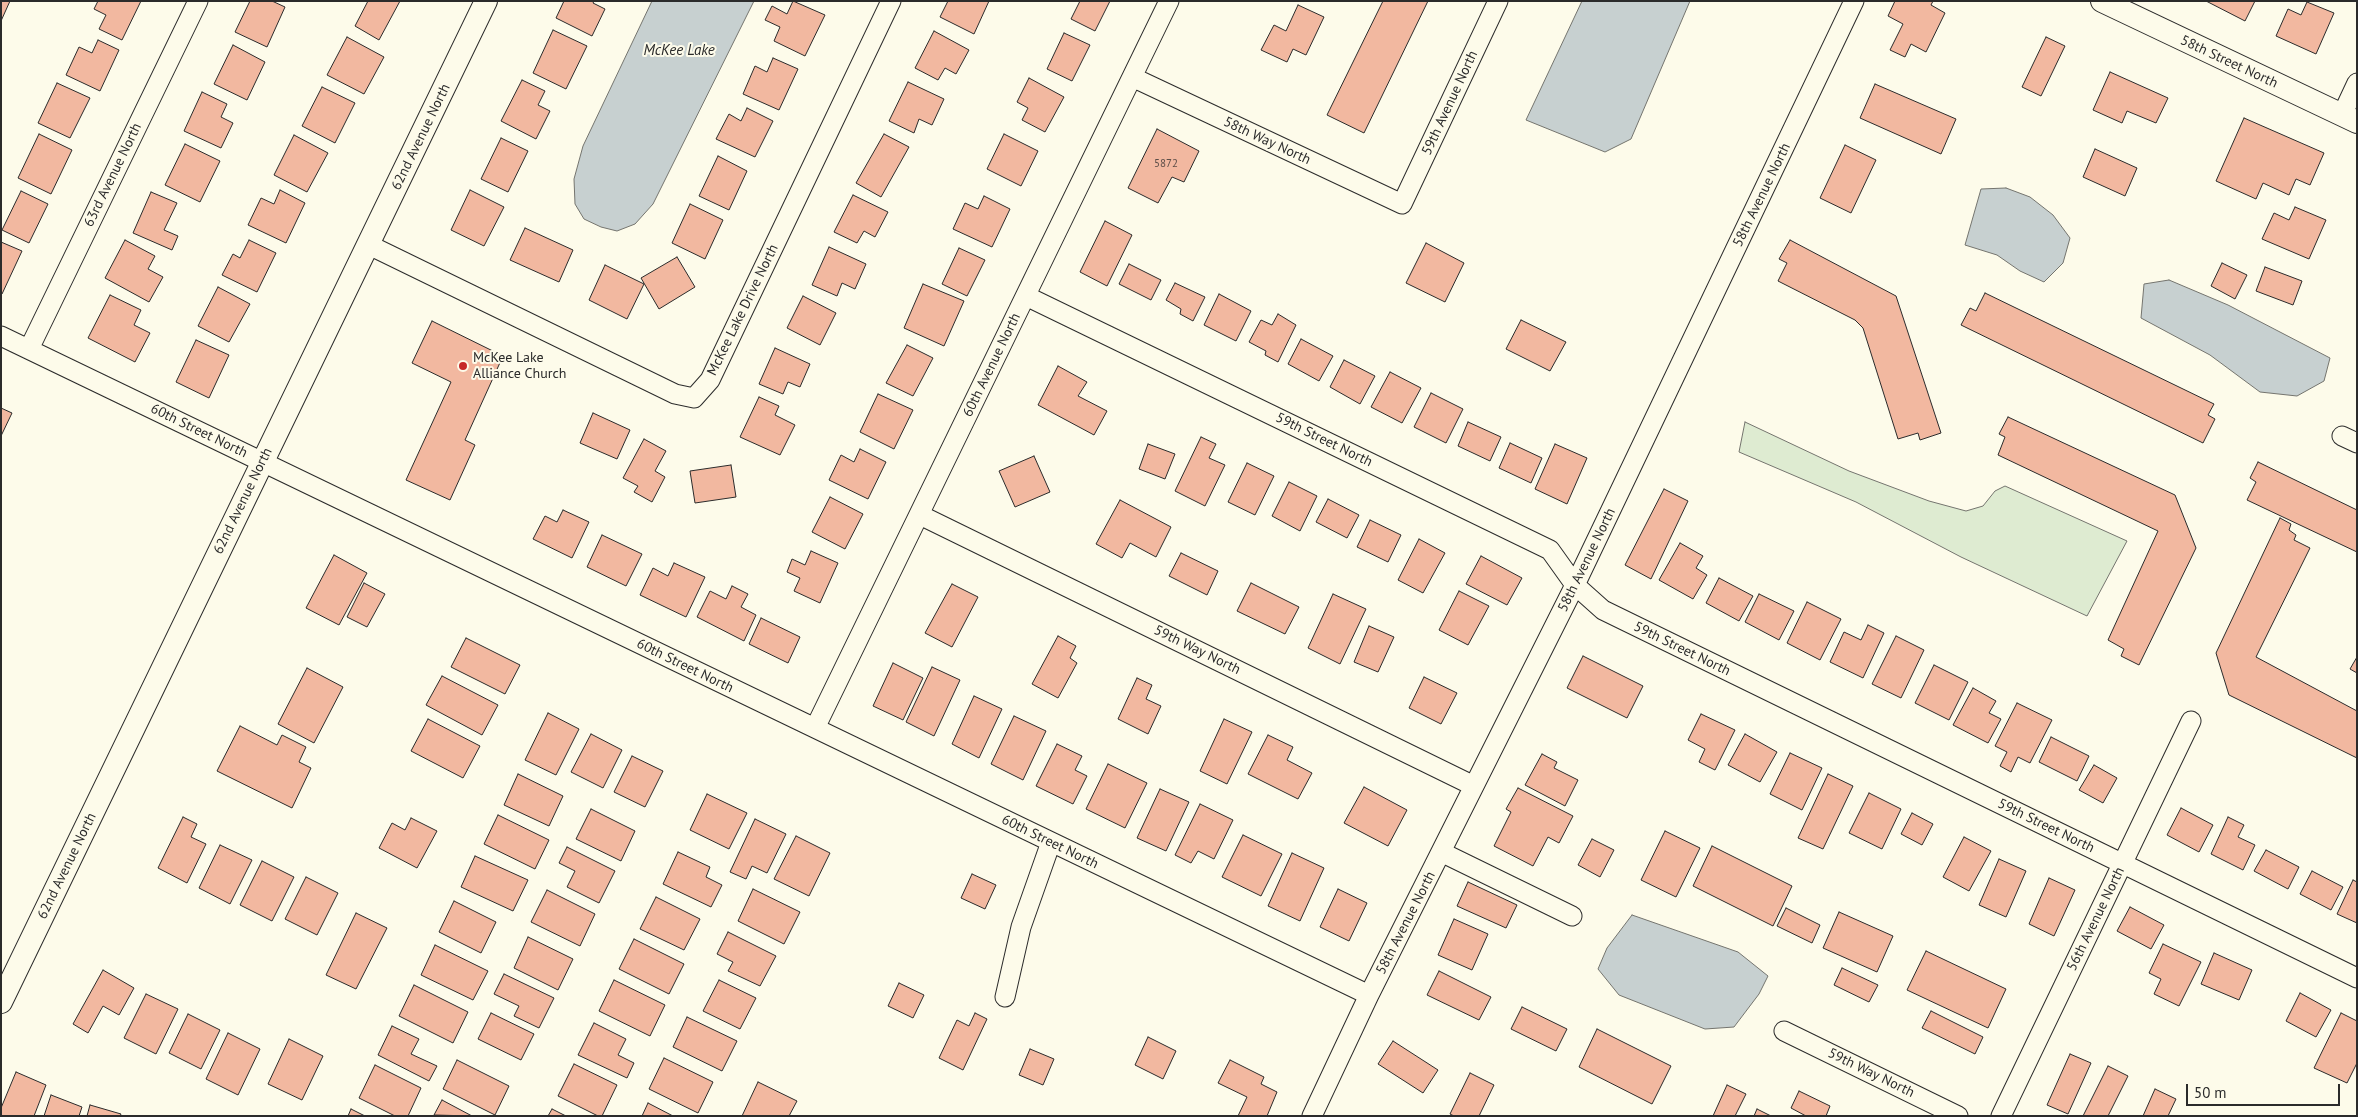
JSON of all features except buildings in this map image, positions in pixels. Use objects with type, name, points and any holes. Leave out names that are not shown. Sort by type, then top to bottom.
[{"type":"street","name":"63rd Avenue North","points":[[29,349],[198,1]]},
{"type":"street","name":"62nd Avenue North","points":[[1,1002],[486,1]]},
{"type":"street","name":"McKee Lake Drive North","points":[[369,245],[675,394],[694,398],[710,380],[891,1]]},
{"type":"street","name":"60th Avenue North","points":[[814,728],[920,515],[1169,1]]},
{"type":"street","name":"59th Avenue North","points":[[1402,204],[1498,1]]},
{"type":"street","name":"58th Avenue North","points":[[1312,1116],[1369,995],[1575,584],[1854,1]]},
{"type":"street","name":"58th Street North","points":[[2115,4],[2349,118]]},
{"type":"street","name":"58th Way North","points":[[1132,77],[1402,204]]},
{"type":"street","points":[[2349,118],[2357,83]]},
{"type":"street","name":"59th Street North","points":[[1026,296],[1550,550],[1575,584],[1603,610],[2357,978]]},
{"type":"street","name":"60th Street North","points":[[1,336],[1369,995]]},
{"type":"street","name":"59th Way North","points":[[920,515],[1474,786]]},
{"type":"street","name":"56th Avenue North","points":[[2001,1116],[2192,721]]},
{"type":"street","points":[[1005,997],[1021,927],[1051,842]]},
{"type":"street","points":[[1441,852],[1572,916]]},
{"type":"street","name":"59th Way North","points":[[1784,1031],[1958,1116]]},
{"type":"green space","points":[[1745,422],[1849,471],[1929,501],[1966,511],[1983,506],[1995,491],[2005,486],[2127,541],[2087,616],[1961,557],[1856,502],[1739,452]]},
{"type":"water","name":"McKee Lake","points":[[652,1],[754,1],[653,204],[635,224],[617,231],[601,227],[584,219],[575,204],[574,179],[583,146]]},
{"type":"water","points":[[1582,1],[1690,1],[1631,139],[1605,152],[1526,120]]},
{"type":"water","points":[[2006,188],[2030,197],[2053,215],[2070,238],[2063,263],[2044,282],[2020,271],[1997,255],[1965,245],[1981,189]]},
{"type":"water","points":[[2169,280],[2228,305],[2330,358],[2324,381],[2297,396],[2260,392],[2210,355],[2141,318],[2144,284]]},
{"type":"water","points":[[1632,915],[1738,952],[1768,976],[1759,994],[1734,1027],[1705,1029],[1619,995],[1598,969],[1607,948]]},
{"type":"place","name":"McKee Lake Alliance Church","points":[[463,366]]}]
